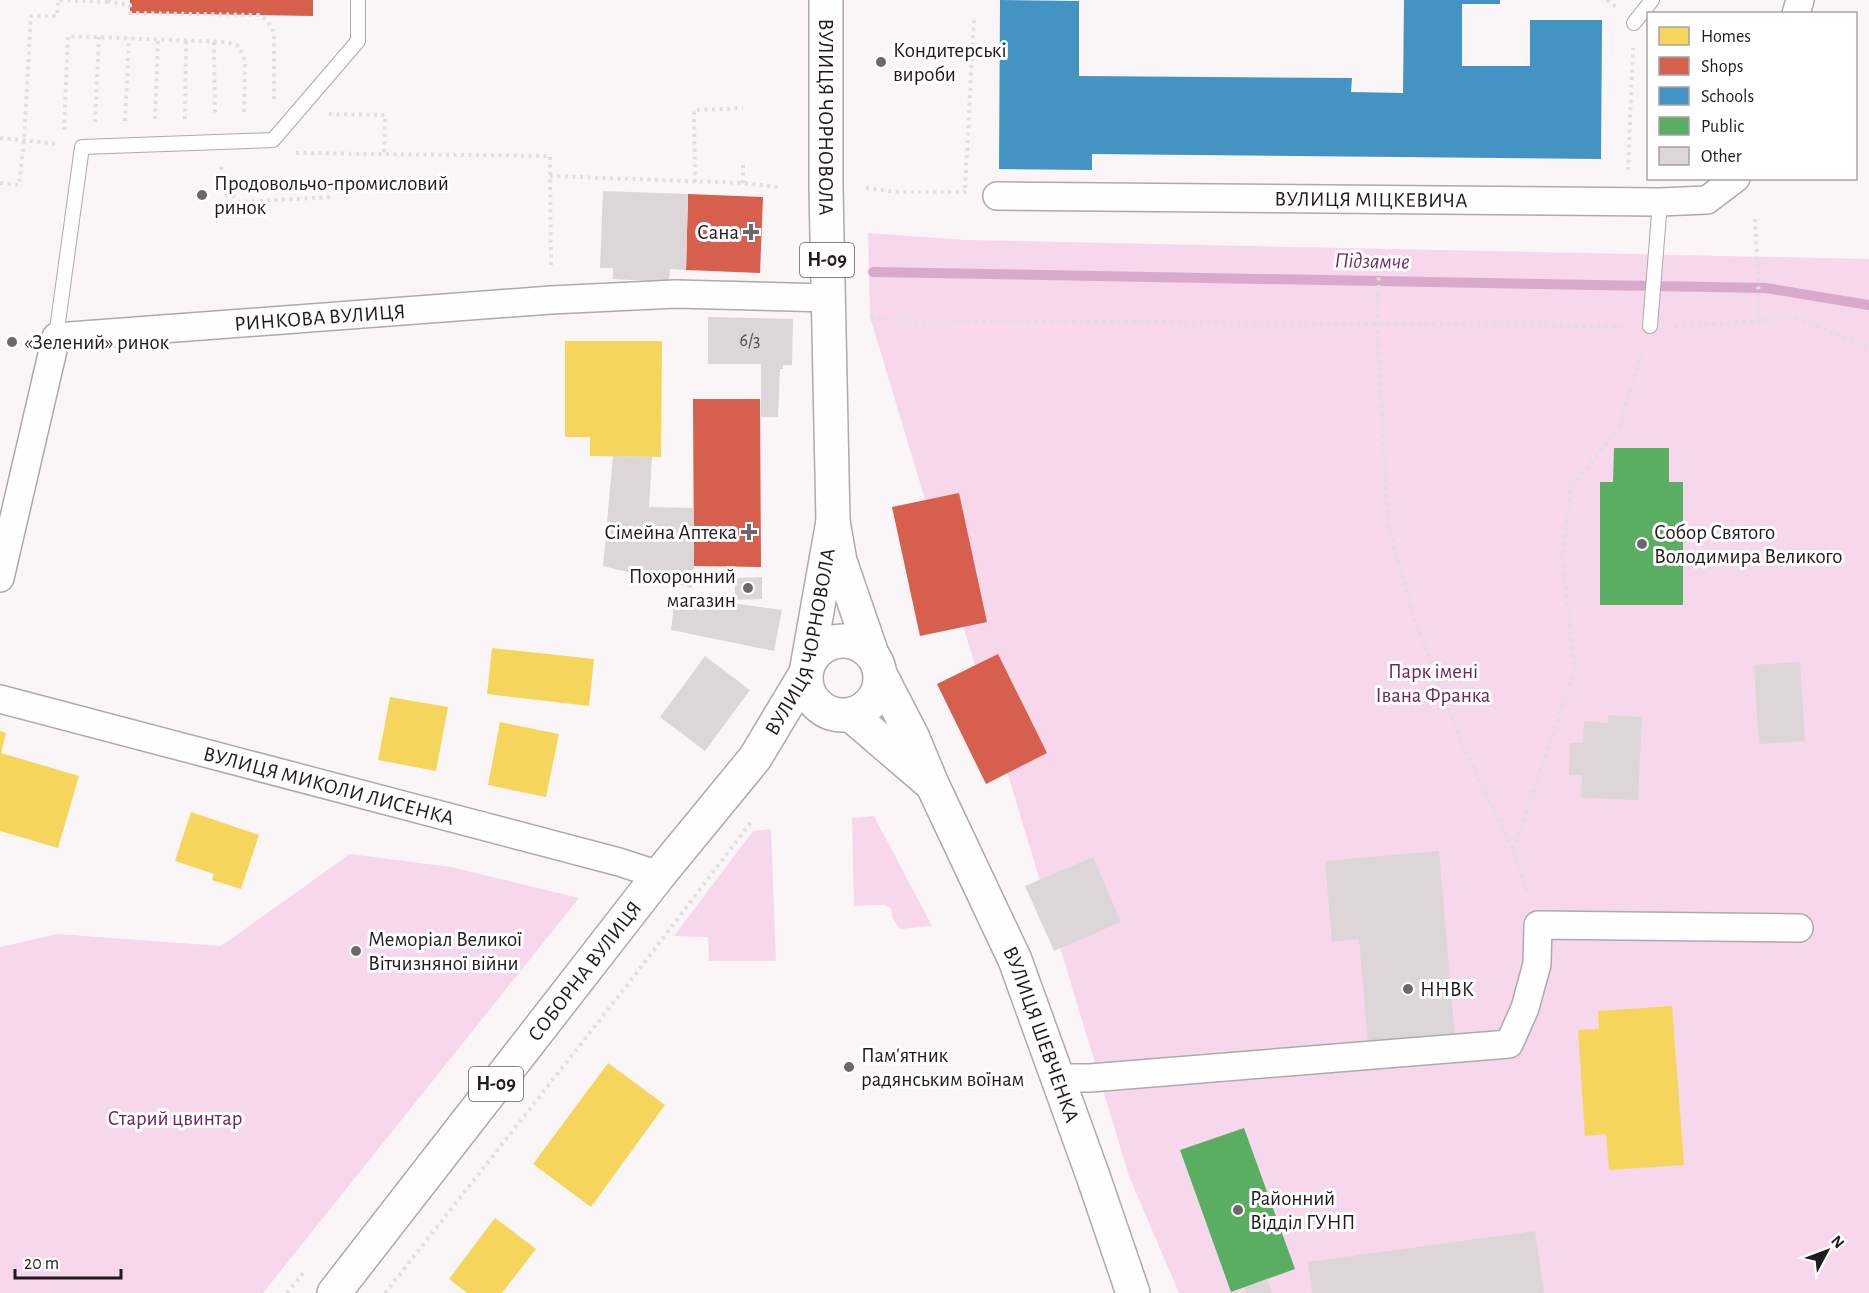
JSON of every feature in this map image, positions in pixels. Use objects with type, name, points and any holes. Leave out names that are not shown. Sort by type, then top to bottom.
[{"type":"main road","name":"ВУЛИЦЯ ЧОРНОВОЛА","points":[[826,0],[828,298],[833,521],[840,561],[876,665]]},
{"type":"main road","name":"ВУЛИЦЯ ЧОРНОВОЛА","points":[[659,875],[755,758],[806,673],[833,521]]},
{"type":"main road","name":"Н-09","points":[[851,641],[862,646],[876,665],[880,687],[870,705],[861,712],[839,714],[818,706],[810,696],[806,685],[809,662],[816,651],[827,644],[851,641]]},
{"type":"main road","name":"ВУЛИЦЯ ШЕВЧЕНКА","points":[[876,665],[912,736],[932,784],[1015,960],[1133,1293]]},
{"type":"main road","name":"ВУЛИЦЯ ЧОРНОВОЛА","points":[[755,758],[799,729],[839,714]]},
{"type":"main road","name":"ВУЛИЦЯ ШЕВЧЕНКА","points":[[839,714],[932,784]]},
{"type":"main road","name":"СОБОРНА ВУЛИЦЯ","points":[[334,1293],[659,875]]},
{"type":"street","name":"ВУЛИЦЯ МІЦКЕВИЧА","points":[[997,196],[1660,202],[1707,200],[1733,180]]},
{"type":"street","name":"РИНКОВА ВУЛИЦЯ","points":[[56,337],[551,300],[675,294],[828,298]]},
{"type":"street","points":[[0,578],[56,337]]},
{"type":"street","name":"ВУЛИЦЯ МИКОЛИ ЛИСЕНКА","points":[[0,699],[619,862],[659,875]]},
{"type":"street","points":[[1058,1078],[1090,1078],[1509,1044],[1525,1008],[1537,964],[1538,925],[1799,928]]},
{"type":"lane","points":[[56,337],[88,147],[273,140],[358,41],[358,0]]},
{"type":"lane","points":[[1634,23],[1652,0]]},
{"type":"lane","points":[[1650,326],[1660,202]]},
{"type":"path","points":[[0,183],[19,185],[24,140],[31,16],[57,16],[58,0],[109,1],[130,5],[130,13],[259,15],[267,20],[274,33],[273,140],[292,153],[550,156],[551,300]]},
{"type":"path","points":[[1607,0],[1634,23],[1628,178]]},
{"type":"path","points":[[866,188],[898,192],[965,192],[974,20]]},
{"type":"path","points":[[63,145],[68,36],[186,40],[239,46],[245,61],[244,141]]},
{"type":"path","points":[[0,138],[88,147],[99,37]]},
{"type":"path","points":[[124,146],[129,38]]},
{"type":"path","points":[[154,144],[158,39]]},
{"type":"path","points":[[184,143],[186,40]]},
{"type":"path","points":[[214,42],[218,142],[223,195],[232,195],[239,202],[333,197]]},
{"type":"path","points":[[695,182],[694,110],[743,108]]},
{"type":"path","points":[[295,114],[385,115],[384,155]]},
{"type":"path","points":[[743,161],[743,183]]},
{"type":"path","points":[[550,176],[743,183],[778,187]]},
{"type":"path","points":[[1755,219],[1760,321]]},
{"type":"path","points":[[1379,270],[1377,324],[1388,525],[1413,615],[1462,743],[1513,850],[1538,925]]},
{"type":"path","points":[[870,317],[909,320],[1650,326],[1800,319],[1869,348]]},
{"type":"path","points":[[1513,850],[1575,671],[1562,557],[1571,488],[1619,427],[1650,326]]},
{"type":"path","points":[[385,1293],[632,979],[752,821]]},
{"type":"green space","name":"Парк імені Івана Франка","points":[[868,233],[966,240],[1869,259],[1869,1293],[1179,1293],[1129,1176],[870,317]]},
{"type":"green space","points":[[874,816],[932,926],[900,929],[892,917],[891,908],[884,905],[854,906],[852,818]]},
{"type":"green space","points":[[771,829],[776,961],[709,961],[708,937],[674,936],[753,831]]},
{"type":"green space","name":"Старий цвинтар","points":[[350,854],[451,867],[579,898],[263,1293],[0,1293],[0,947],[57,934],[221,946]]},
{"type":"building: Homes","points":[[565,341],[662,341],[661,457],[590,456],[590,437],[565,437]]},
{"type":"building: Homes","points":[[492,648],[594,659],[589,706],[487,694]]},
{"type":"building: Homes","points":[[390,697],[448,707],[436,771],[378,760]]},
{"type":"building: Homes","points":[[500,722],[559,734],[546,797],[488,785]]},
{"type":"building: Homes","points":[[0,731],[6,733],[1,753],[79,776],[58,848],[0,831]]},
{"type":"building: Homes","points":[[191,812],[259,835],[241,889],[212,880],[214,874],[175,861]]},
{"type":"building: Homes","points":[[1672,1006],[1684,1165],[1609,1170],[1606,1134],[1585,1136],[1578,1030],[1599,1029],[1598,1011]]},
{"type":"building: Homes","points":[[608,1063],[665,1105],[591,1207],[533,1164]]},
{"type":"building: Homes","points":[[495,1218],[536,1249],[502,1293],[467,1293],[449,1279]]},
{"type":"building: Shops","points":[[130,0],[313,0],[313,16],[130,13]]},
{"type":"building: Shops","points":[[688,194],[763,197],[760,273],[686,270]]},
{"type":"building: Shops","points":[[693,399],[760,399],[761,567],[694,566]]},
{"type":"building: Shops","points":[[959,493],[987,622],[920,636],[892,507]]},
{"type":"building: Shops","points":[[998,654],[1047,753],[986,784],[937,684]]},
{"type":"building: Schools","points":[[1000,0],[1079,1],[1079,76],[1352,78],[1351,92],[1403,93],[1404,0],[1500,0],[1500,4],[1462,4],[1462,66],[1530,66],[1530,20],[1602,20],[1601,159],[1092,154],[1092,170],[999,169]]},
{"type":"building: Public","name":"Собор Святого Володимира Великого","points":[[1614,448],[1669,448],[1669,482],[1683,482],[1683,605],[1600,605],[1600,482],[1613,482]]},
{"type":"building: Public","name":"Районний Відділ ГУНП","points":[[1244,1128],[1295,1269],[1231,1292],[1180,1150]]},
{"type":"building: Other","points":[[603,191],[688,194],[686,270],[670,269],[669,282],[613,279],[613,268],[600,268]]},
{"type":"building: Other","points":[[708,317],[793,319],[792,365],[783,365],[783,369],[780,369],[778,417],[761,417],[761,364],[708,364]]},
{"type":"building: Other","points":[[613,456],[652,457],[649,507],[693,508],[692,588],[603,566]]},
{"type":"building: Other","name":"Похоронний магазин","points":[[762,577],[762,599],[735,600],[735,578]]},
{"type":"building: Other","points":[[675,595],[782,610],[774,651],[671,630]]},
{"type":"building: Other","points":[[705,656],[750,690],[705,751],[660,717]]},
{"type":"building: Other","points":[[1800,662],[1805,741],[1759,744],[1754,665]]},
{"type":"building: Other","points":[[1608,715],[1642,717],[1638,800],[1581,798],[1582,775],[1569,775],[1570,743],[1583,743],[1584,721],[1608,723]]},
{"type":"building: Other","name":"ННВК","points":[[1439,851],[1455,1037],[1368,1044],[1359,939],[1332,942],[1325,861]]},
{"type":"building: Other","points":[[1093,857],[1121,922],[1054,951],[1025,886]]},
{"type":"building: Other","points":[[1535,1231],[1544,1293],[1312,1293],[1308,1262]]},
{"type":"building: Other","points":[[1267,1279],[1272,1293],[1246,1293],[1244,1288]]},
{"type":"waterway","name":"Підзамче","points":[[873,272],[1766,288],[1869,305]]},
{"type":"place","name":"Кондитерські вироби","points":[[881,62]]},
{"type":"place","name":"Продовольчо-промисловий ринок","points":[[202,195]]},
{"type":"place","name":"Сана","points":[[751,232]]},
{"type":"place","name":"«Зелений» ринок","points":[[12,342]]},
{"type":"place","name":"Сімейна Аптека","points":[[749,532]]},
{"type":"place","name":"Собор Святого Володимира Великого","points":[[1642,544]]},
{"type":"place","name":"Похоронний магазин","points":[[748,588]]},
{"type":"place","name":"Меморіал Великої Вітчизняної війни","points":[[356,951]]},
{"type":"place","name":"ННВК","points":[[1408,989]]},
{"type":"place","name":"Пам'ятник радянським воїнам","points":[[849,1067]]},
{"type":"place","name":"Районний Відділ ГУНП","points":[[1238,1210]]}]
